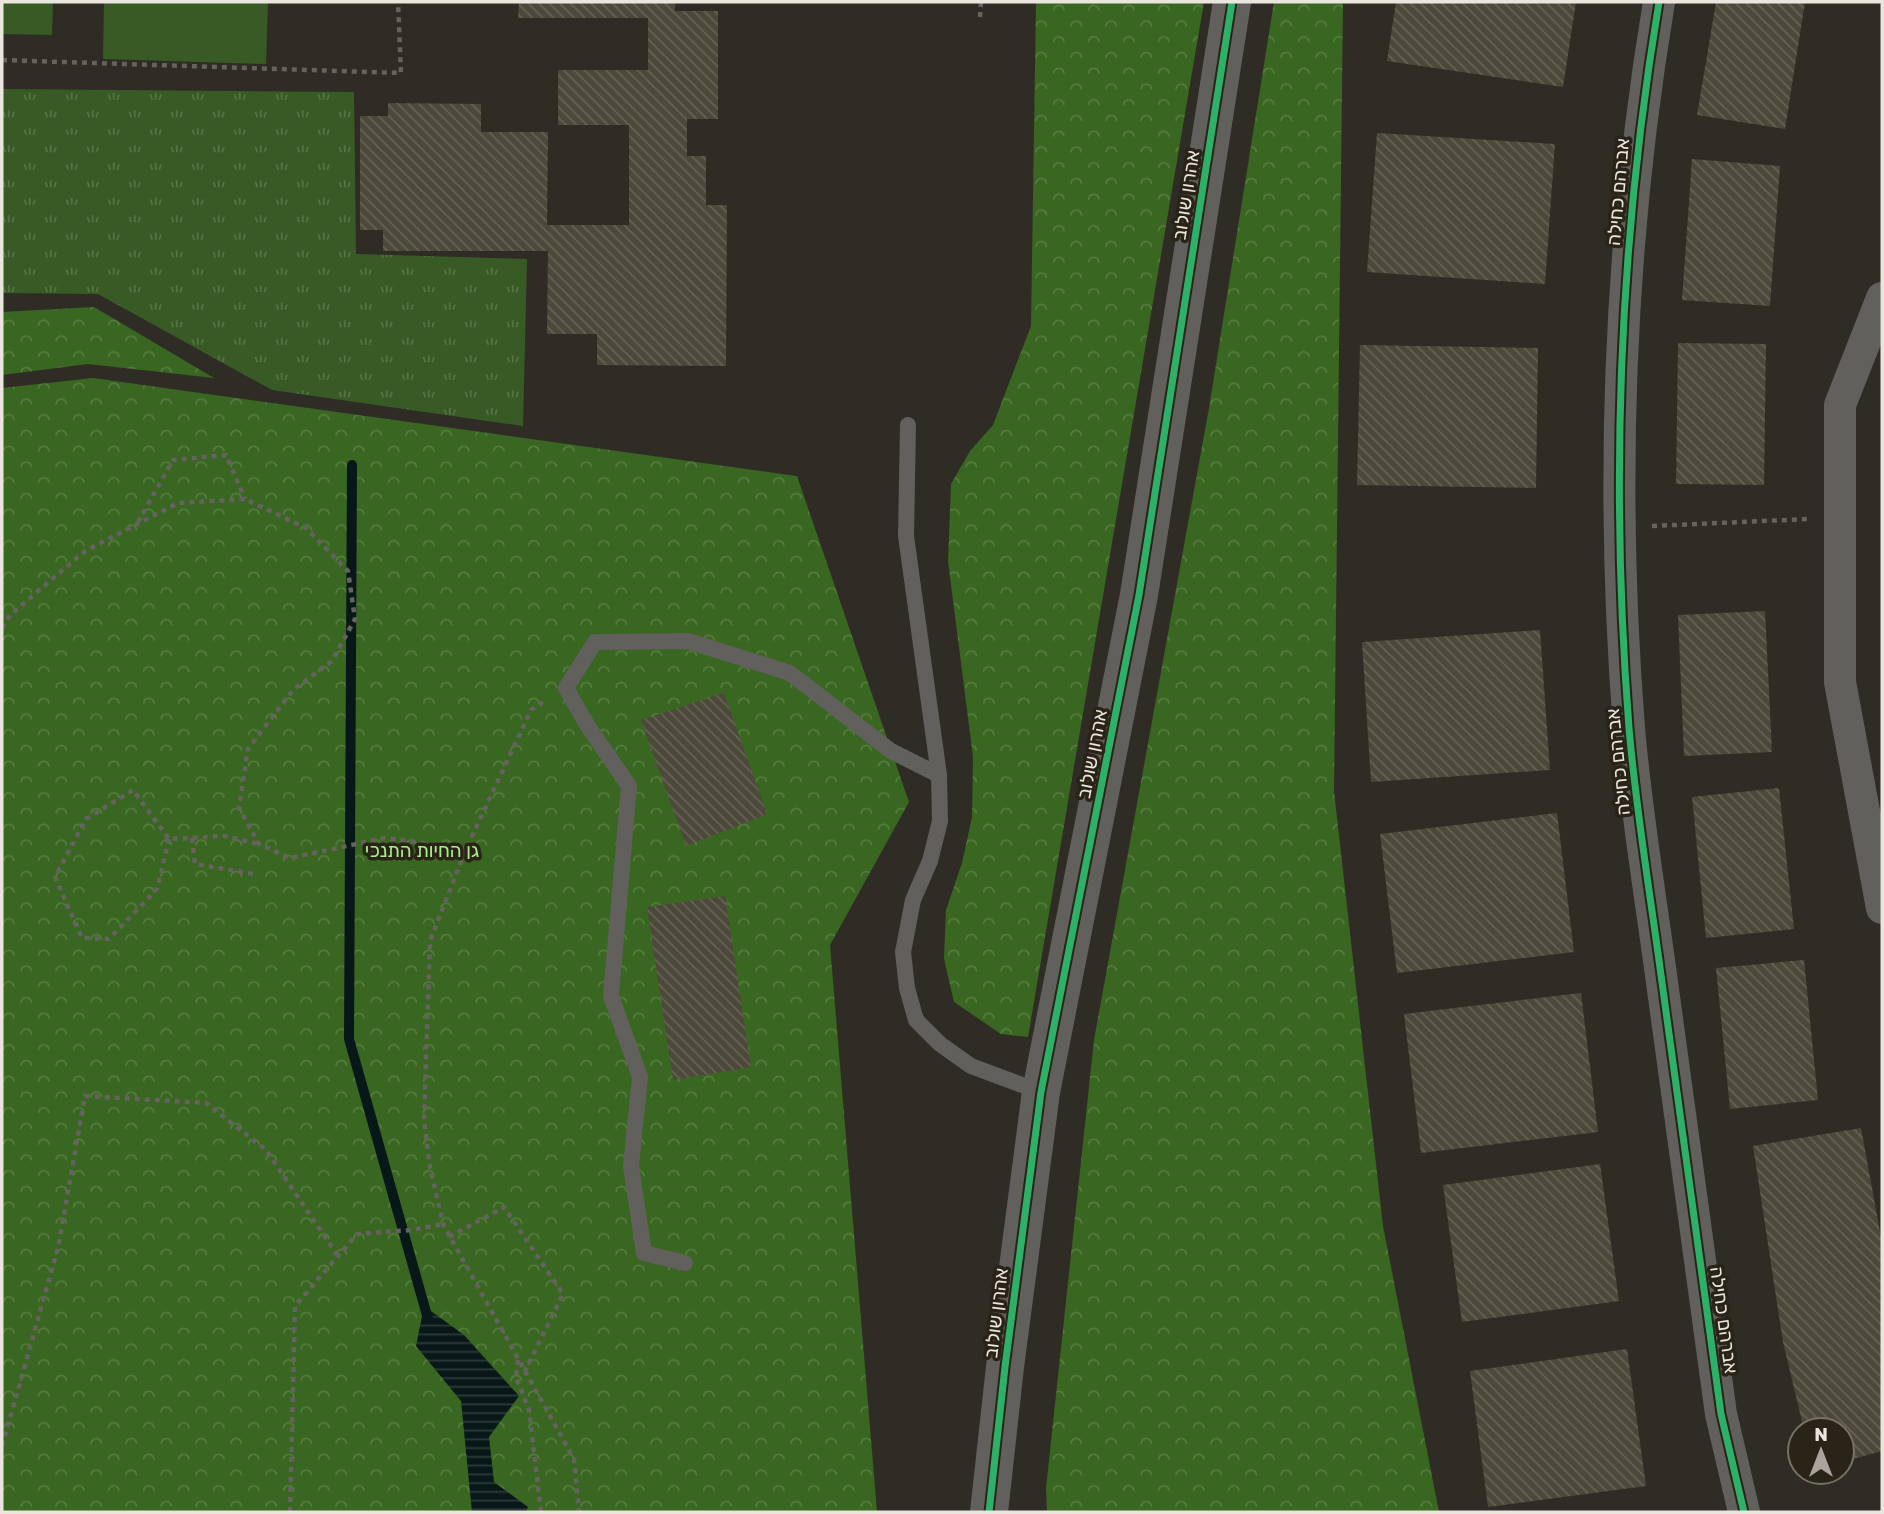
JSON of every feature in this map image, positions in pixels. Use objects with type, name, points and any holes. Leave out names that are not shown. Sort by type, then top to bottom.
[{"type":"street","name":"אהרון שולוב","points":[[989,1512],[1041,1093],[1139,595],[1232,2]]},
{"type":"street","name":"אברהם כחילה","points":[[1659,2],[1640,121],[1630,220],[1622,367],[1620,528],[1624,652],[1632,760],[1721,1414],[1744,1512]]},
{"type":"street","points":[[1882,298],[1840,405],[1840,682],[1882,908]]},
{"type":"lane","points":[[908,425],[906,536],[939,775],[940,821],[930,861],[913,901],[903,952],[906,988],[916,1020],[940,1044],[971,1066],[1041,1093]]},
{"type":"lane","points":[[685,1263],[644,1253],[631,1166],[640,1077],[611,996],[629,786],[587,725],[566,688],[595,642],[688,641],[790,673],[891,751],[939,775]]},
{"type":"path","points":[[2,60],[401,73],[398,2]]},
{"type":"path","points":[[980,17],[981,2]]},
{"type":"path","points":[[136,524],[173,460],[226,455],[245,499]]},
{"type":"path","points":[[2,628],[10,615],[85,551],[178,503],[245,499],[306,528],[348,571],[355,619],[332,661],[293,690],[248,749],[239,808],[259,844]]},
{"type":"path","points":[[1620,528],[1840,517]]},
{"type":"path","points":[[566,688],[531,710],[466,849],[430,941],[424,1120],[430,1167],[443,1224],[574,1459],[579,1512]]},
{"type":"path","points":[[133,790],[169,839],[157,890],[109,939],[82,938],[55,877],[86,818],[133,790]]},
{"type":"path","points":[[169,839],[224,836],[259,844],[290,858],[385,838],[466,849]]},
{"type":"path","points":[[192,838],[195,864],[254,874]]},
{"type":"path","points":[[2,1446],[58,1248],[85,1096],[206,1103],[266,1150],[338,1256]]},
{"type":"path","points":[[449,1237],[504,1207],[563,1294],[525,1371]]},
{"type":"path","points":[[290,1512],[295,1306],[357,1234],[411,1230],[443,1224]]},
{"type":"path","points":[[518,1359],[516,1377],[529,1410],[541,1512]]},
{"type":"green space","points":[[2,2],[53,2],[52,35],[2,34]]},
{"type":"green space","points":[[104,2],[268,2],[266,64],[103,59]]},
{"type":"green space","points":[[1036,2],[1204,2],[1028,1037],[1001,1034],[954,1002],[944,959],[946,910],[962,863],[972,817],[973,757],[948,561],[951,484],[970,451],[993,425],[1031,326]]},
{"type":"green space","points":[[1274,2],[1343,2],[1334,791],[1383,1226],[1439,1512],[1047,1512],[1046,1488],[1094,1040],[1209,408]]},
{"type":"green space","points":[[2,89],[354,92],[356,254],[527,259],[523,426],[272,390],[98,294],[2,293]]},
{"type":"green space","points":[[94,307],[214,378],[88,364],[2,375],[2,312]]},
{"type":"green space","name":"גן החיות התנכי","points":[[93,378],[797,476],[909,802],[830,945],[877,1512],[2,1512],[2,388]]},
{"type":"shaded area","points":[[424,1306],[464,1335],[519,1396],[489,1437],[494,1482],[528,1507],[526,1512],[472,1512],[461,1401],[416,1346]]},
{"type":"building","points":[[519,2],[675,2],[675,11],[718,11],[718,119],[687,119],[687,156],[706,156],[706,205],[727,205],[726,366],[597,365],[597,334],[547,334],[548,251],[383,251],[383,230],[360,230],[360,116],[388,116],[388,103],[481,104],[481,132],[548,132],[547,225],[629,225],[629,125],[558,125],[558,70],[648,70],[648,18],[518,18]]},
{"type":"building","points":[[1396,2],[1576,2],[1563,87],[1387,61]]},
{"type":"building","points":[[1716,2],[1805,2],[1785,129],[1697,115]]},
{"type":"building","points":[[1377,133],[1555,144],[1545,284],[1367,272]]},
{"type":"building","points":[[1692,159],[1780,166],[1770,306],[1682,300]]},
{"type":"building","points":[[1678,343],[1766,344],[1764,485],[1676,484]]},
{"type":"building","points":[[1360,345],[1538,348],[1536,488],[1357,485]]},
{"type":"building","points":[[1765,611],[1772,752],[1684,756],[1678,615]]},
{"type":"building","points":[[1540,630],[1550,770],[1371,782],[1362,642]]},
{"type":"building","points":[[724,693],[767,814],[686,846],[641,720]]},
{"type":"building","points":[[1779,788],[1794,929],[1706,938],[1692,797]]},
{"type":"building","points":[[1557,813],[1574,952],[1397,973],[1380,834]]},
{"type":"building","points":[[725,896],[751,1067],[673,1080],[647,907]]},
{"type":"building","points":[[1804,960],[1818,1100],[1730,1109],[1716,968]]},
{"type":"building","points":[[1581,993],[1598,1132],[1421,1153],[1404,1014]]},
{"type":"building","points":[[1861,1128],[1882,1243],[1882,1451],[1856,1458],[1856,1416],[1801,1416],[1783,1342],[1753,1146]]},
{"type":"building","points":[[1600,1164],[1619,1301],[1462,1322],[1443,1185]]},
{"type":"building","points":[[1627,1349],[1646,1486],[1488,1507],[1470,1371]]},
{"type":"waterway","points":[[352,465],[349,1039],[428,1319]]},
{"type":"cycle path","points":[[989,1512],[1041,1092],[1139,595],[1232,2]]},
{"type":"cycle path","points":[[1659,2],[1645,92],[1627,273],[1620,455],[1623,637],[1635,790],[1721,1414],[1744,1512]]}]
